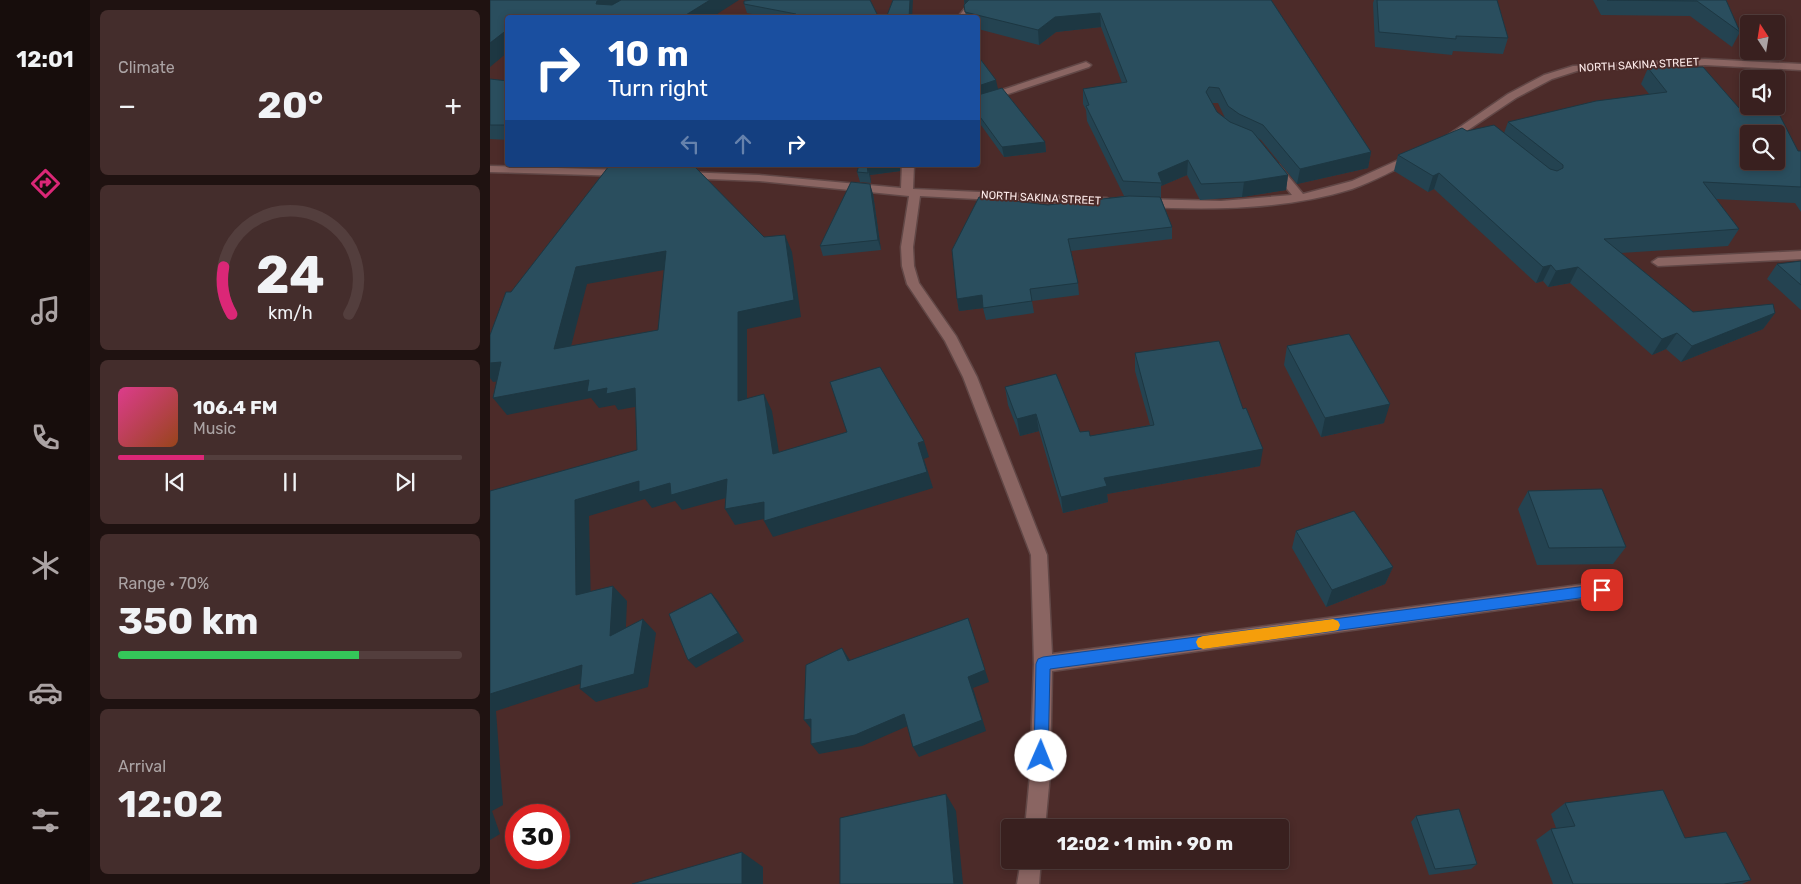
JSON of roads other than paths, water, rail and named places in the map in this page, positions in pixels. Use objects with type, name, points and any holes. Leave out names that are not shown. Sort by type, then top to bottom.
[{"type":"street","points":[[964,15],[977,0]]},
{"type":"street","name":"NORTH SAKINA STREET","points":[[1440,144],[1477,125],[1512,96],[1548,77],[1576,68],[1705,62],[1801,67]]},
{"type":"street","points":[[980,100],[1086,65]]},
{"type":"street","points":[[1135,203],[1205,206],[1300,198],[1348,186],[1422,152]]},
{"type":"street","points":[[1267,157],[1300,198]]},
{"type":"street","points":[[908,167],[911,192],[907,247],[908,266],[913,284],[951,339],[970,377],[1039,555],[1043,664],[1040,775],[1035,819]]},
{"type":"street","points":[[490,170],[637,173]]},
{"type":"street","name":"NORTH SAKINA STREET","points":[[674,175],[759,178],[911,192],[1115,202]]},
{"type":"street","points":[[1658,262],[1801,255]]},
{"type":"street","points":[[1043,664],[1602,590]]},
{"type":"street","points":[[1028,884],[1030,869]]}]
